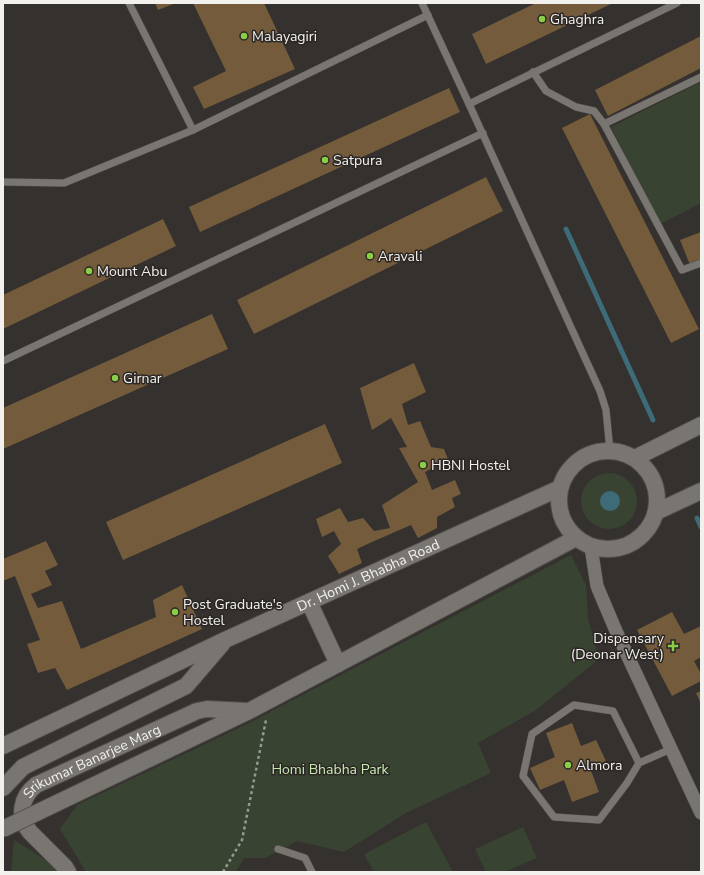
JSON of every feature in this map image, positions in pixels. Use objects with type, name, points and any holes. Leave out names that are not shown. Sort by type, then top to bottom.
[{"type":"street","points":[[635,458],[701,425]]},
{"type":"street","points":[[610,451],[635,458],[648,471],[654,484],[657,498],[656,512],[650,527],[639,539],[625,547],[609,550],[591,547],[576,538],[565,524],[559,506],[560,488],[567,473],[578,460],[593,453],[610,451]]},
{"type":"street","name":"Dr. Homi J. Bhabha Road","points":[[3,746],[225,640],[560,488]]},
{"type":"street","points":[[656,512],[701,491]]},
{"type":"street","points":[[3,829],[249,711],[576,538]]},
{"type":"street","points":[[591,547],[598,586],[616,631],[701,813]]},
{"type":"street","points":[[309,602],[338,664]]},
{"type":"street","name":"Srikumar Banarjee Marg","points":[[3,788],[22,766],[186,686],[225,640]]},
{"type":"street","name":"Srikumar Banarjee Marg","points":[[68,872],[65,867],[29,831],[23,820],[21,810],[30,790],[36,785],[197,711],[207,709],[249,711]]},
{"type":"lane","points":[[129,3],[193,130]]},
{"type":"lane","points":[[422,3],[483,133],[600,391],[606,410],[610,451]]},
{"type":"lane","points":[[469,104],[677,3]]},
{"type":"lane","points":[[3,182],[64,183],[193,130],[428,15]]},
{"type":"lane","points":[[534,72],[546,91],[576,107],[594,111],[604,124],[682,270],[701,263]]},
{"type":"lane","points":[[604,124],[701,77]]},
{"type":"lane","points":[[3,361],[483,133]]},
{"type":"lane","points":[[640,763],[613,711],[574,705],[532,734],[523,776],[554,817],[599,820],[640,763],[671,749]]},
{"type":"lane","points":[[278,849],[305,858],[312,872]]},
{"type":"path","points":[[223,872],[242,840],[270,700]]},
{"type":"green space","points":[[701,82],[701,203],[660,224],[611,127]]},
{"type":"green space","points":[[603,473],[615,473],[625,477],[633,485],[637,495],[637,507],[633,517],[625,525],[615,529],[603,529],[593,525],[585,517],[581,507],[581,495],[585,485],[593,477]]},
{"type":"green space","name":"Homi Bhabha Park","points":[[571,555],[586,585],[588,618],[599,659],[536,710],[478,743],[491,773],[406,813],[344,852],[297,841],[265,858],[244,858],[236,872],[86,872],[60,829],[77,805],[245,725]]},
{"type":"green space","points":[[426,822],[453,872],[374,872],[364,854]]},
{"type":"green space","points":[[523,827],[537,858],[504,872],[486,872],[475,849]]},
{"type":"green space","points":[[14,840],[60,869],[61,872],[11,872]]},
{"type":"water","points":[[606,491],[614,491],[620,497],[620,505],[614,511],[606,511],[600,505],[600,497]]},
{"type":"building","points":[[155,3],[176,3],[158,10]]},
{"type":"building","name":"Malayagiri","points":[[193,3],[264,3],[295,69],[204,109],[193,87],[226,71]]},
{"type":"building","name":"Ghaghra","points":[[536,3],[613,3],[486,64],[472,34]]},
{"type":"building","points":[[701,36],[701,68],[608,116],[595,90]]},
{"type":"building","name":"Satpura","points":[[449,88],[460,112],[200,232],[189,207]]},
{"type":"building","points":[[590,114],[699,329],[671,343],[562,128]]},
{"type":"building","name":"Aravali","points":[[486,177],[503,211],[254,334],[237,300]]},
{"type":"building","name":"Mount Abu","points":[[163,219],[176,246],[3,329],[3,295]]},
{"type":"building","points":[[701,232],[701,260],[690,265],[680,240]]},
{"type":"building","name":"Girnar","points":[[212,314],[228,349],[3,449],[3,408]]},
{"type":"building","name":"HBNI Hostel","points":[[414,363],[426,392],[402,404],[408,425],[420,421],[431,447],[444,449],[448,459],[425,472],[432,490],[455,480],[461,494],[452,498],[455,507],[437,517],[437,528],[418,538],[411,525],[357,549],[362,563],[339,574],[328,556],[341,544],[334,531],[322,537],[316,519],[340,508],[348,522],[363,518],[374,531],[390,528],[382,505],[418,482],[399,448],[407,447],[391,418],[372,430],[360,388]]},
{"type":"building","points":[[325,424],[342,463],[123,560],[106,522]]},
{"type":"building","name":"Post Graduate's Hostel","points":[[46,541],[58,565],[45,571],[52,585],[31,594],[38,608],[62,601],[81,649],[156,617],[153,600],[182,585],[202,629],[67,690],[55,668],[38,673],[27,644],[40,640],[15,576],[3,581],[3,559]]},
{"type":"building","name":"Dispensary (Deonar West)","points":[[672,612],[684,634],[701,626],[701,657],[694,661],[701,674],[701,681],[672,696],[637,630]]},
{"type":"building","points":[[701,691],[701,704],[696,693]]},
{"type":"building","name":"Almora","points":[[572,723],[581,746],[596,740],[606,761],[590,768],[599,792],[572,802],[564,780],[540,790],[530,768],[555,757],[546,733]]},
{"type":"waterway","points":[[566,229],[653,420]]},
{"type":"waterway","points":[[697,518],[701,527]]},
{"type":"place","name":"Ghaghra","points":[[542,19]]},
{"type":"place","name":"Malayagiri","points":[[244,36]]},
{"type":"place","name":"Satpura","points":[[325,160]]},
{"type":"place","name":"Aravali","points":[[370,256]]},
{"type":"place","name":"Mount Abu","points":[[89,271]]},
{"type":"place","name":"Girnar","points":[[115,378]]},
{"type":"place","name":"HBNI Hostel","points":[[423,465]]},
{"type":"place","name":"Post Graduate's Hostel","points":[[175,612]]},
{"type":"place","name":"Dispensary (Deonar West)","points":[[673,646]]},
{"type":"place","name":"Almora","points":[[568,765]]}]
